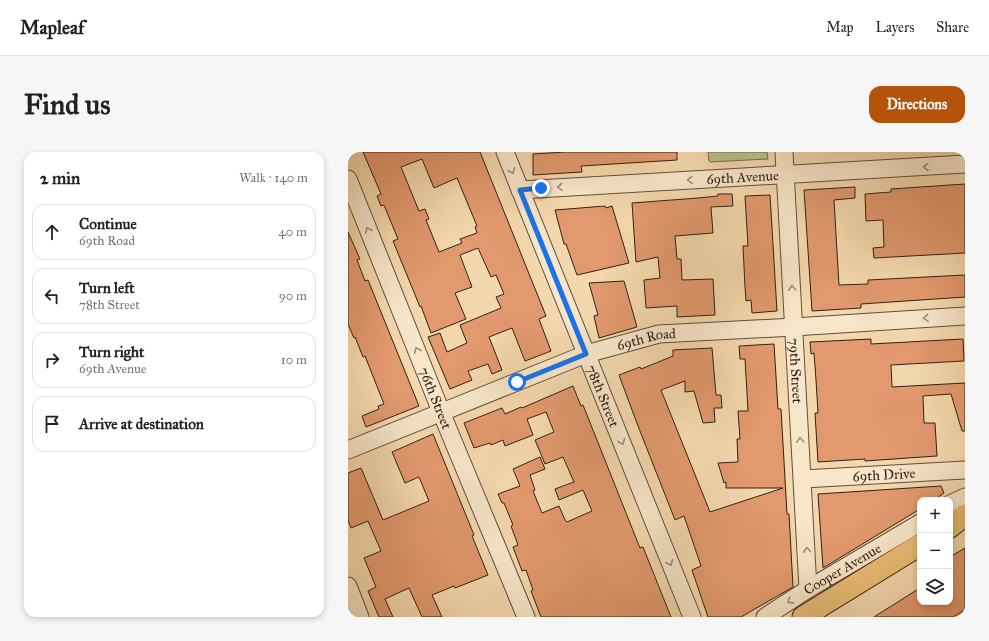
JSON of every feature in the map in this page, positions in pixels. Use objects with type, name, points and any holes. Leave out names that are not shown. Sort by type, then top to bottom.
[{"type":"main road","points":[[953,525],[965,515]]},
{"type":"main road","name":"Cooper Avenue","points":[[803,617],[917,547]]},
{"type":"street","name":"78th Street","points":[[505,152],[692,617]]},
{"type":"street","name":"79th Street","points":[[784,152],[808,589]]},
{"type":"street","name":"69th Avenue","points":[[520,190],[965,164]]},
{"type":"street","name":"76th Street","points":[[348,179],[526,617]]},
{"type":"street","name":"69th Road","points":[[348,450],[586,354],[659,334],[965,316]]},
{"type":"street","name":"69th Drive","points":[[803,479],[965,470]]},
{"type":"street","points":[[953,503],[965,497]]},
{"type":"street","name":"Cooper Avenue","points":[[765,617],[808,589],[917,525]]},
{"type":"street","points":[[348,586],[360,617]]},
{"type":"green space","points":[[708,152],[767,152],[768,159],[710,162]]},
{"type":"building","points":[[363,152],[480,152],[546,316],[539,319],[551,351],[525,361],[512,328],[489,337],[502,370],[492,374],[488,364],[468,371],[472,380],[450,389],[428,337],[440,333],[447,352],[467,343],[460,325],[501,308],[496,297],[504,294],[496,275],[491,277],[478,248],[460,255],[472,287],[455,293],[466,319],[431,333],[393,241],[398,239],[384,205],[381,206],[377,196],[381,194]],"holes":[[[422,159],[434,188],[457,178],[477,226],[475,227],[477,233],[460,239],[462,243],[439,252],[426,220],[429,219],[425,209],[419,211],[401,167]]]},
{"type":"building","points":[[565,152],[677,152],[677,160],[581,166],[582,172],[533,175],[533,154]]},
{"type":"building","points":[[965,184],[965,253],[874,258],[873,248],[884,247],[883,220],[866,221],[865,194],[891,192],[891,189]]},
{"type":"building","points":[[855,187],[855,198],[834,200],[839,285],[868,284],[868,280],[965,275],[965,297],[861,304],[861,308],[812,311],[804,190]]},
{"type":"building","points":[[718,194],[732,194],[733,206],[711,207],[713,233],[675,236],[677,259],[681,259],[682,280],[713,279],[715,315],[677,317],[677,306],[646,308],[644,280],[660,278],[658,257],[636,262],[632,203],[718,196]]},
{"type":"building","points":[[770,195],[777,311],[752,313],[751,300],[746,301],[745,287],[743,246],[748,246],[745,196]]},
{"type":"building","points":[[605,206],[606,208],[612,206],[629,263],[577,275],[566,244],[564,244],[555,210]]},
{"type":"building","points":[[348,232],[360,259],[357,260],[365,281],[368,280],[419,406],[366,427],[362,416],[379,409],[378,406],[384,404],[365,356],[363,357],[348,324]]},
{"type":"building","points":[[624,281],[637,327],[599,338],[594,316],[598,315],[589,283]]},
{"type":"building","points":[[871,339],[871,344],[963,339],[964,361],[891,365],[892,387],[965,383],[965,431],[962,431],[951,394],[923,396],[924,423],[935,423],[937,456],[865,461],[865,459],[818,462],[815,413],[818,413],[816,380],[814,353],[811,354],[810,342]]},
{"type":"building","points":[[774,344],[778,409],[781,409],[793,587],[741,617],[708,617],[692,570],[701,566],[684,516],[675,520],[619,375],[640,367],[641,369],[673,356],[673,350],[712,348],[716,395],[721,395],[722,408],[714,408],[715,422],[703,423],[694,391],[685,392],[685,381],[661,390],[710,512],[783,488],[726,488],[726,482],[724,483],[718,463],[738,462],[737,439],[740,439],[738,411],[748,411],[745,359],[740,359],[739,346]]},
{"type":"building","points":[[573,386],[581,406],[583,405],[640,548],[643,547],[671,617],[541,617],[531,591],[533,590],[526,570],[522,571],[513,547],[518,545],[511,526],[513,525],[504,503],[502,503],[498,494],[520,486],[513,469],[540,457],[545,469],[530,475],[535,490],[533,491],[542,513],[559,506],[567,522],[592,511],[583,490],[559,500],[555,489],[574,482],[563,457],[545,464],[535,440],[554,432],[546,412],[527,419],[533,435],[505,446],[503,440],[491,445],[490,443],[474,448],[464,423],[502,408],[505,414]]},
{"type":"building","points":[[433,434],[474,535],[472,536],[488,575],[432,595],[442,617],[422,617],[409,588],[385,599],[393,617],[379,617],[368,591],[376,587],[364,558],[381,551],[368,521],[351,528],[348,520],[348,473],[361,468],[383,520],[429,501],[419,477],[405,483],[392,452]]},
{"type":"building","points":[[941,486],[944,493],[938,497],[917,497],[917,511],[823,568],[818,494]]},
{"type":"building","points":[[965,548],[965,610],[953,617],[874,617],[917,590],[917,605],[953,605],[953,555]]},
{"type":"route","points":[[517,382],[586,354],[520,190],[541,188]]}]
